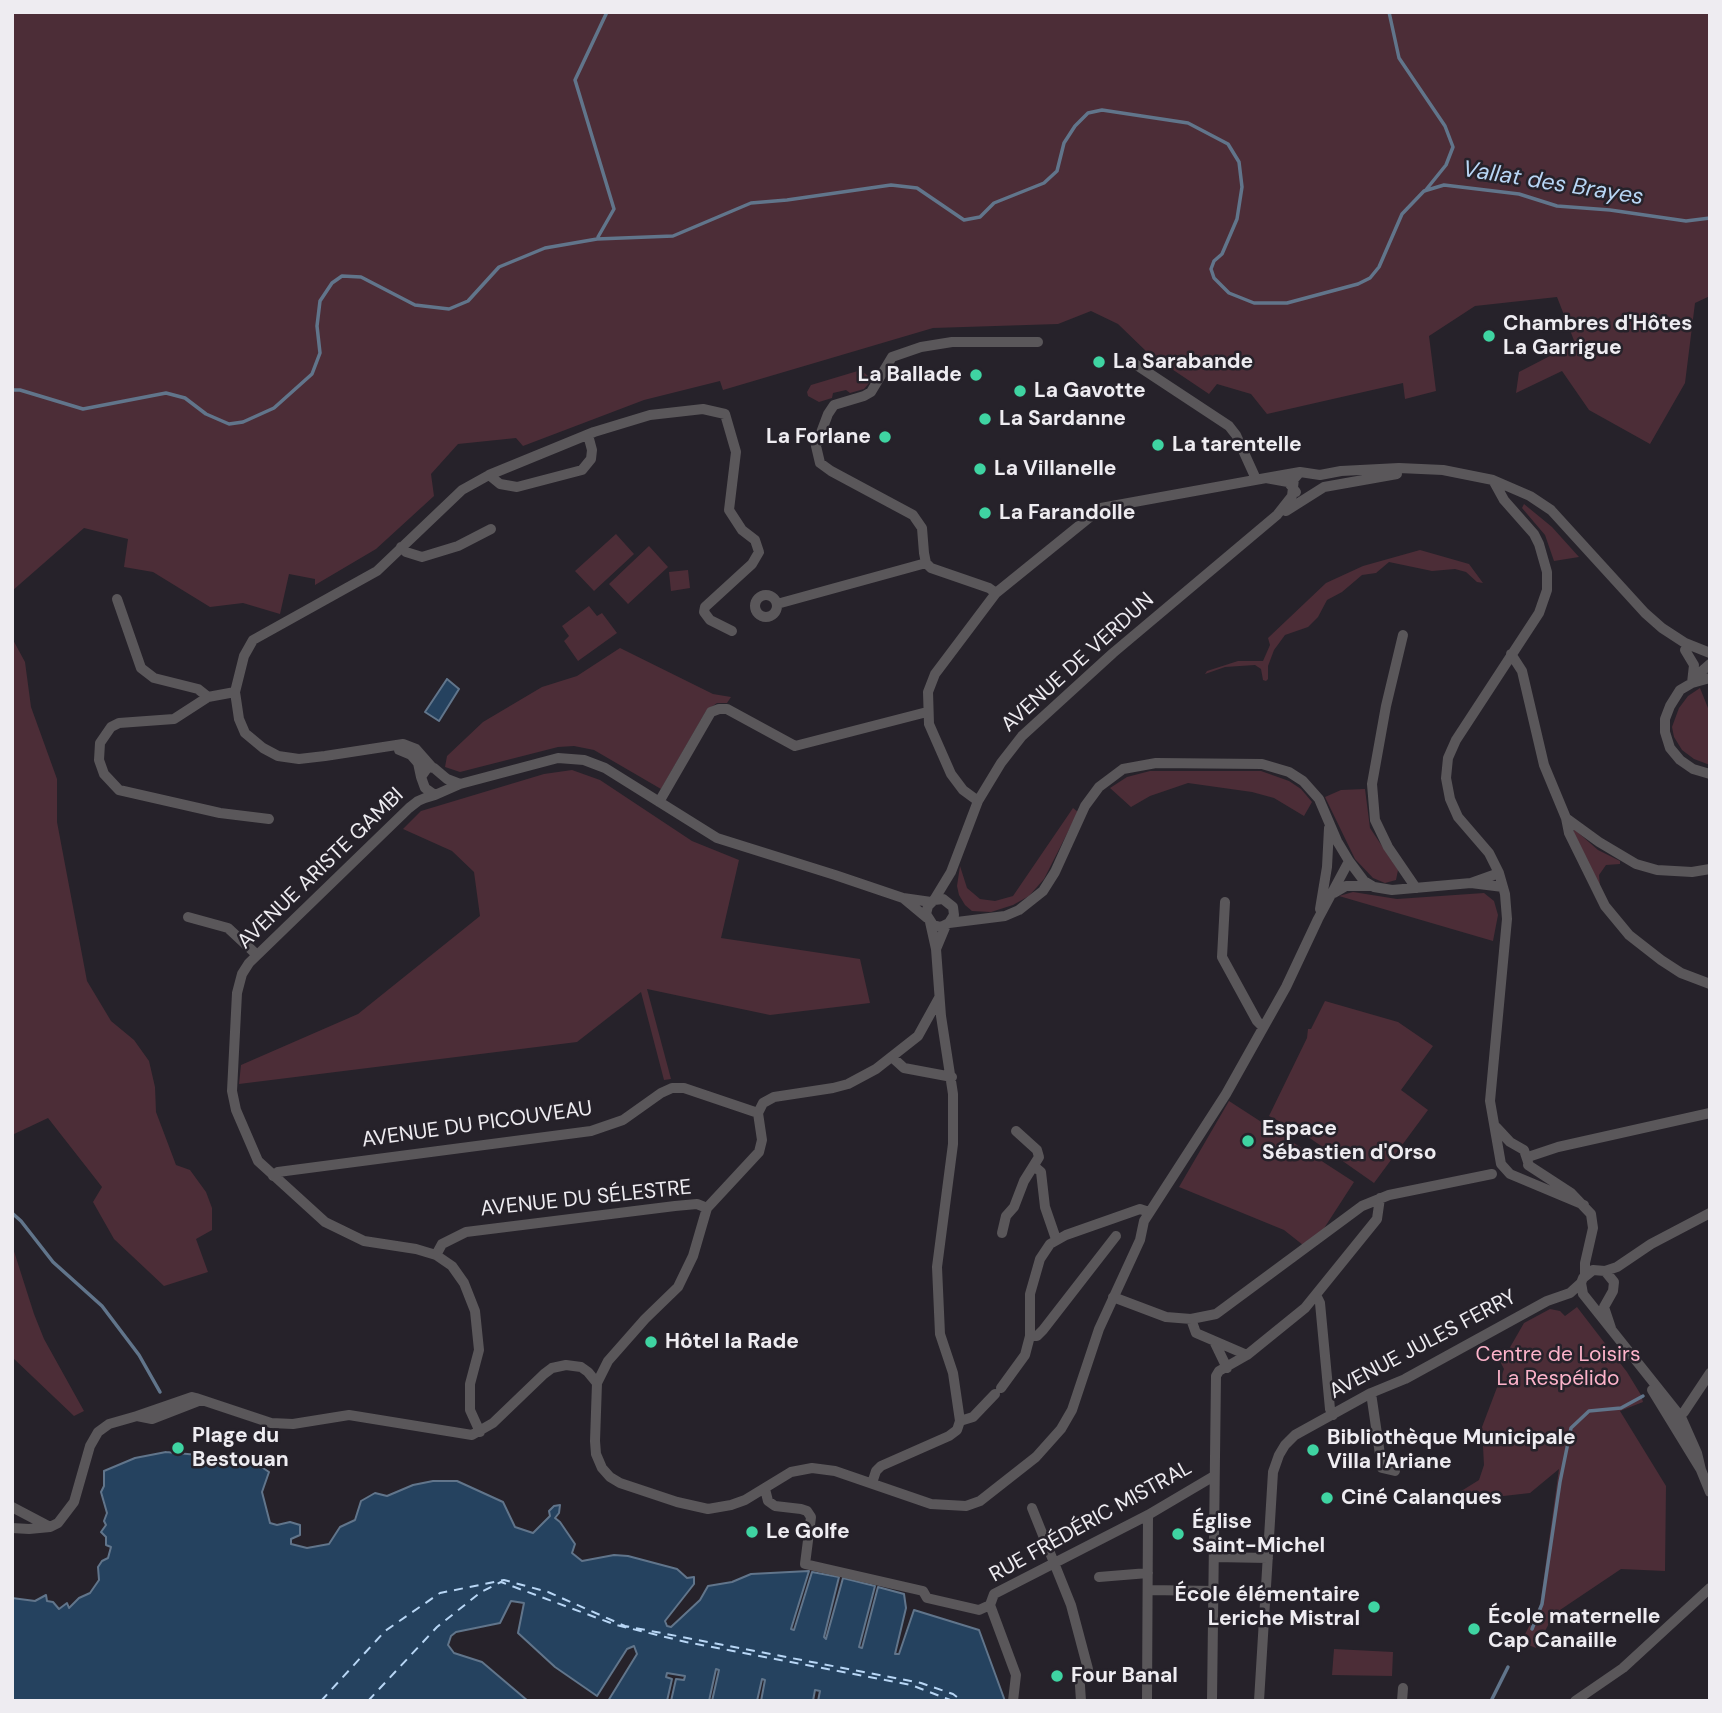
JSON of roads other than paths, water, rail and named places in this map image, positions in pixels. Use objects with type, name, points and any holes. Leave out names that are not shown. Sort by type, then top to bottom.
[{"type":"street","points":[[996,593],[989,588],[937,572],[926,563],[922,528],[913,515],[831,471],[820,463],[816,446],[834,405],[871,392],[892,357],[921,347],[952,342],[1038,342]]},
{"type":"street","points":[[1135,364],[1229,426],[1261,478]]},
{"type":"street","points":[[460,784],[443,776],[416,749],[409,746],[299,759],[278,756],[245,733],[239,719],[235,692],[250,643],[362,582],[462,490],[489,475],[588,435],[650,415],[703,409],[725,414],[736,452],[729,510],[742,530],[755,540],[759,552],[752,564],[705,607],[704,612],[710,620],[732,631]]},
{"type":"street","points":[[489,475],[500,484],[517,487],[582,470],[592,450],[588,435]]},
{"type":"street","points":[[978,801],[954,780],[929,724],[928,692],[935,674],[996,593],[1101,508],[1300,472],[1313,474],[1391,468],[1465,473],[1493,480],[1539,500],[1645,613],[1685,643],[1710,653]]},
{"type":"street","points":[[1261,478],[1288,482],[1299,495],[1307,497],[1334,484],[1426,469]]},
{"type":"street","points":[[1293,488],[1294,479],[1300,472]]},
{"type":"street","points":[[1313,474],[1319,481],[1318,490]]},
{"type":"street","points":[[1493,480],[1504,500],[1534,534],[1544,555],[1547,590],[1539,613],[1456,740],[1448,758],[1446,778],[1450,799],[1458,817],[1489,853],[1503,887],[1507,919],[1490,1101],[1503,1168],[1584,1205]]},
{"type":"street","name":"AVENUE DE VERDUN","points":[[932,901],[951,872],[978,801],[1001,763],[1022,736],[1113,653],[1277,515],[1290,501],[1293,488]]},
{"type":"street","points":[[1522,493],[1517,508],[1524,522]]},
{"type":"street","points":[[1522,493],[1550,518],[1650,627],[1685,650],[1710,662],[1693,681],[1680,690],[1665,719],[1665,732],[1670,748],[1680,760],[1710,774]]},
{"type":"street","name":"AVENUE DE VERDUN","points":[[1277,515],[1307,497]]},
{"type":"street","points":[[401,547],[406,552],[422,556],[458,546],[491,530]]},
{"type":"street","points":[[777,604],[926,563]]},
{"type":"street","points":[[117,600],[141,668],[154,678],[198,689],[208,697]]},
{"type":"street","points":[[1403,635],[1386,706],[1372,784],[1375,820],[1388,847],[1416,888]]},
{"type":"street","points":[[1685,650],[1694,665],[1693,681]]},
{"type":"street","points":[[1511,654],[1522,671],[1544,765],[1566,818],[1569,833],[1605,906],[1629,935],[1661,960],[1681,973],[1710,984]]},
{"type":"street","points":[[1693,681],[1710,678]]},
{"type":"street","points":[[235,692],[208,697],[174,719],[119,723],[111,727],[100,743],[99,760],[104,774],[119,790],[220,813],[269,819]]},
{"type":"street","points":[[659,802],[711,712],[719,709],[727,709],[795,746],[927,712]]},
{"type":"street","points":[[389,747],[411,755],[421,768],[425,788],[438,794],[445,785],[443,776]]},
{"type":"street","name":"AVENUE ARISTE GAMBI","points":[[436,1255],[364,1241],[325,1222],[262,1167],[236,1110],[232,1091],[237,993],[242,974],[256,954],[418,801],[460,784],[558,758],[574,758],[605,768],[717,838],[903,898]]},
{"type":"street","points":[[903,898],[939,926],[980,921],[1019,910],[1042,891],[1055,872],[1085,806],[1099,787],[1123,769],[1156,763],[1262,764],[1278,767],[1296,776],[1319,799],[1349,861],[1361,877],[1374,887]]},
{"type":"street","points":[[421,777],[425,769],[431,766]]},
{"type":"street","points":[[1566,818],[1636,864],[1657,870],[1692,872],[1710,869]]},
{"type":"street","points":[[1318,919],[1325,882],[1329,824]]},
{"type":"street","points":[[1325,882],[1331,873],[1349,861]]},
{"type":"street","points":[[940,996],[918,1036],[893,1058],[848,1084],[774,1097],[763,1103],[758,1113],[762,1140],[759,1152],[707,1208],[693,1256],[678,1287],[645,1318],[608,1361],[597,1383],[596,1454],[602,1468],[610,1477],[620,1483],[677,1502],[708,1509],[731,1506],[791,1472],[811,1468],[835,1471],[931,1504],[966,1506],[980,1501],[1036,1457],[1054,1439],[1072,1410],[1099,1329],[1140,1240],[1149,1212],[1226,1094],[1286,987],[1349,861]]},
{"type":"street","name":"AVENUE DE VERDUN","points":[[951,872],[952,905]]},
{"type":"street","points":[[1471,883],[1499,873]]},
{"type":"street","points":[[1334,892],[1346,886],[1392,890],[1471,883],[1503,887]]},
{"type":"street","points":[[903,898],[932,901],[943,899],[980,921]]},
{"type":"street","points":[[872,1483],[876,1471],[884,1463],[949,1436],[957,1430],[960,1421],[953,1373],[940,1334],[937,1267],[953,1144],[953,1094],[941,1016],[936,949],[927,910],[932,901]]},
{"type":"street","points":[[1226,902],[1222,957],[1257,1021],[1263,1027]]},
{"type":"street","points":[[936,949],[954,915],[952,905]]},
{"type":"street","points":[[188,917],[228,928],[256,954]]},
{"type":"street","points":[[893,1058],[904,1068],[952,1077]]},
{"type":"street","name":"AVENUE DU PICOUVEAU","points":[[273,1176],[278,1172],[591,1131],[623,1120],[672,1088],[684,1088],[758,1113]]},
{"type":"street","points":[[1114,1297],[1166,1317],[1191,1319],[1216,1314],[1362,1206],[1380,1198],[1492,1174],[1523,1172],[1528,1161],[1546,1150],[1710,1112]]},
{"type":"street","points":[[1494,1125],[1516,1147],[1524,1150],[1528,1161],[1542,1176],[1571,1193],[1591,1214],[1593,1221],[1583,1294],[1677,1419],[1710,1492]]},
{"type":"street","points":[[1002,1233],[1006,1216],[1014,1207],[1039,1153],[1016,1131]]},
{"type":"street","points":[[1492,1174],[1506,1150],[1516,1147]]},
{"type":"street","points":[[1542,1176],[1541,1163],[1546,1150]]},
{"type":"street","points":[[1034,1166],[1041,1172],[1045,1208],[1056,1239]]},
{"type":"street","points":[[1212,1701],[1216,1376],[1247,1355],[1305,1308],[1377,1219],[1380,1198]]},
{"type":"street","name":"AVENUE DU SÉLESTRE","points":[[436,1255],[442,1244],[466,1232],[697,1204],[707,1208]]},
{"type":"street","points":[[960,1421],[973,1417],[998,1391],[1025,1355],[1030,1336],[1029,1306],[1034,1276],[1044,1250],[1056,1239],[1140,1209],[1149,1212]]},
{"type":"street","points":[[1583,1279],[1591,1270],[1617,1266],[1651,1244],[1710,1213]]},
{"type":"street","points":[[1030,1336],[1037,1336],[1043,1331],[1116,1236]]},
{"type":"street","points":[[1590,1245],[1603,1270],[1611,1275],[1614,1287],[1604,1312],[1611,1328]]},
{"type":"street","points":[[436,1255],[452,1266],[464,1283],[475,1311],[479,1350],[470,1384],[470,1410],[480,1432]]},
{"type":"street","name":"AVENUE JULES FERRY","points":[[1268,1558],[1273,1472],[1285,1444],[1295,1435],[1371,1393],[1416,1374],[1547,1301],[1570,1293],[1583,1279]]},
{"type":"street","points":[[1315,1296],[1320,1303],[1330,1409],[1333,1415]]},
{"type":"street","points":[[1587,1298],[1597,1303],[1607,1299]]},
{"type":"street","points":[[1191,1319],[1196,1333],[1247,1355]]},
{"type":"street","points":[[1214,1341],[1223,1369]]},
{"type":"street","points":[[12,1528],[50,1527],[64,1517],[74,1502],[90,1446],[98,1432],[109,1424],[188,1398],[271,1423],[282,1424],[349,1415],[465,1435],[480,1432],[493,1423],[552,1368],[566,1365],[596,1367],[608,1361]]},
{"type":"street","points":[[581,1367],[597,1383]]},
{"type":"street","points":[[1677,1419],[1710,1373]]},
{"type":"street","points":[[1371,1393],[1382,1468],[1395,1471]]},
{"type":"street","name":"RUE FRÉDÉRIC MISTRAL","points":[[990,1605],[994,1594],[1148,1515],[1214,1476]]},
{"type":"street","points":[[765,1489],[768,1501],[775,1506],[801,1509],[807,1511],[811,1517],[805,1564],[923,1591],[927,1598],[979,1610],[990,1605],[1016,1675],[1013,1701]]},
{"type":"street","points":[[12,1507],[50,1527]]},
{"type":"street","points":[[1032,1508],[1071,1605],[1083,1670],[1081,1701]]},
{"type":"street","points":[[1147,1701],[1148,1515]]},
{"type":"street","points":[[1214,1557],[1268,1558],[1259,1701]]},
{"type":"street","points":[[1099,1577],[1148,1573]]},
{"type":"street","points":[[1575,1701],[1623,1668],[1710,1588]]},
{"type":"street","points":[[1148,1590],[1214,1591]]},
{"type":"street","points":[[1402,1701],[1404,1688]]},
{"type":"water","points":[[447,679],[459,689],[439,721],[425,712]]},
{"type":"water","points":[[166,1452],[251,1460],[269,1472],[262,1492],[270,1523],[277,1525],[290,1522],[300,1525],[300,1535],[291,1539],[291,1544],[307,1548],[329,1544],[340,1527],[355,1520],[361,1501],[375,1493],[387,1496],[413,1485],[433,1481],[457,1481],[503,1502],[515,1527],[533,1533],[550,1516],[549,1511],[560,1505],[555,1518],[575,1544],[572,1553],[582,1561],[614,1555],[628,1556],[677,1569],[687,1578],[694,1577],[694,1584],[665,1621],[667,1626],[671,1627],[700,1600],[708,1586],[732,1582],[751,1574],[809,1571],[791,1629],[794,1630],[812,1572],[839,1577],[824,1637],[826,1639],[843,1578],[875,1586],[859,1647],[862,1648],[878,1587],[904,1594],[906,1608],[895,1654],[899,1654],[914,1610],[979,1630],[1005,1701],[818,1701],[820,1691],[815,1690],[813,1701],[761,1701],[765,1680],[762,1679],[757,1701],[712,1701],[719,1670],[716,1669],[709,1701],[671,1701],[676,1679],[684,1680],[685,1676],[667,1673],[666,1677],[672,1679],[667,1701],[608,1701],[637,1654],[634,1646],[627,1649],[597,1696],[555,1667],[518,1633],[524,1603],[511,1601],[500,1623],[456,1632],[451,1636],[448,1645],[454,1653],[482,1662],[528,1701],[12,1701],[12,1598],[35,1601],[46,1595],[47,1601],[53,1602],[59,1609],[67,1603],[69,1608],[79,1598],[90,1593],[99,1580],[98,1567],[108,1558],[111,1547],[106,1545],[106,1537],[101,1532],[106,1525],[104,1521],[107,1513],[101,1492],[104,1486],[104,1471],[135,1458]]},
{"type":"waterway","points":[[598,237],[614,209],[575,80],[607,12]]},
{"type":"waterway","points":[[1389,12],[1399,58],[1445,126],[1453,147],[1446,165],[1425,191]]},
{"type":"waterway","name":"Vallat des Brayes","points":[[12,390],[83,409],[166,393],[185,398],[206,414],[229,424],[243,422],[274,408],[312,374],[320,353],[317,326],[320,301],[332,283],[342,276],[361,277],[415,305],[449,309],[468,301],[499,267],[545,248],[597,239],[673,236],[751,203],[891,185],[917,188],[964,220],[980,217],[994,203],[1044,183],[1057,171],[1064,143],[1075,126],[1088,113],[1102,110],[1188,123],[1228,144],[1239,162],[1242,187],[1237,219],[1222,254],[1214,261],[1211,269],[1214,278],[1229,293],[1254,303],[1287,303],[1358,284],[1370,278],[1379,267],[1402,214],[1424,191],[1444,185],[1519,194],[1557,206],[1610,210],[1686,221],[1710,218]]},
{"type":"waterway","name":"Vallat des Brayes","points":[[12,1213],[53,1262],[102,1306],[139,1355],[160,1392]]},
{"type":"waterway","points":[[1532,1629],[1542,1604],[1571,1428],[1589,1411],[1621,1408],[1643,1396]]},
{"type":"waterway","points":[[1491,1701],[1508,1667]]},
{"type":"place","name":"Chambres d'Hôtes La Garrigue","points":[[1489,336]]},
{"type":"place","name":"La Sarabande","points":[[1099,362]]},
{"type":"place","name":"La Ballade","points":[[976,375]]},
{"type":"place","name":"La Gavotte","points":[[1020,391]]},
{"type":"place","name":"La Sardanne","points":[[985,419]]},
{"type":"place","name":"La Forlane","points":[[885,437]]},
{"type":"place","name":"La tarentelle","points":[[1158,445]]},
{"type":"place","name":"La Villanelle","points":[[980,469]]},
{"type":"place","name":"La Farandolle","points":[[985,513]]},
{"type":"place","name":"Espace Sébastien d'Orso","points":[[1248,1141]]},
{"type":"place","name":"Hôtel la Rade","points":[[651,1342]]},
{"type":"place","name":"Plage du Bestouan","points":[[178,1448]]},
{"type":"place","name":"Bibliothèque Municipale Villa l'Ariane","points":[[1313,1450]]},
{"type":"place","name":"Ciné Calanques","points":[[1327,1498]]},
{"type":"place","name":"Le Golfe","points":[[752,1532]]},
{"type":"place","name":"Église Saint-Michel","points":[[1178,1534]]},
{"type":"place","name":"École élémentaire Leriche Mistral","points":[[1374,1607]]},
{"type":"place","name":"École maternelle Cap Canaille","points":[[1474,1629]]},
{"type":"place","name":"Four Banal","points":[[1057,1676]]},
{"type":"park label","name":"Centre de Loisirs La Respélido","points":[[1558,1367]]}]
